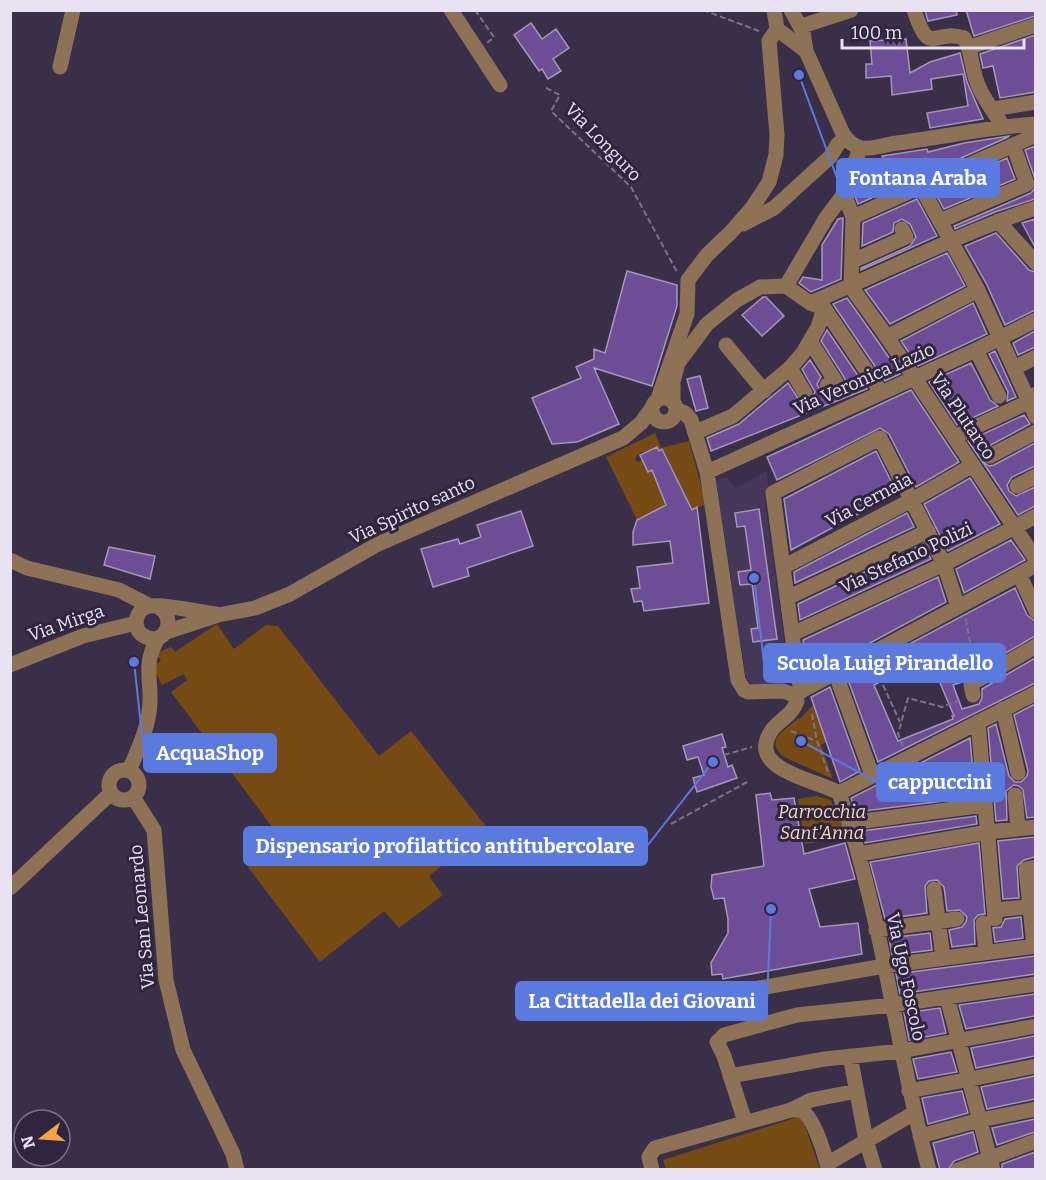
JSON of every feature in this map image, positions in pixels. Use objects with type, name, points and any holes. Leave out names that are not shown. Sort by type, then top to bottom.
[{"type":"street","points":[[60,67],[73,10]]},
{"type":"street","points":[[451,10],[500,85]]},
{"type":"street","points":[[665,410],[687,314],[688,280],[707,255],[752,208],[769,182],[776,155],[777,135],[768,53],[769,41],[775,32],[774,10]]},
{"type":"street","points":[[791,10],[803,32],[806,51],[845,138],[860,148],[1003,126],[1035,124]]},
{"type":"street","points":[[803,32],[805,25],[851,10]]},
{"type":"street","points":[[914,10],[921,32],[926,37],[935,40],[956,36],[964,38],[970,47],[976,82],[1003,126]]},
{"type":"street","points":[[970,47],[1035,25]]},
{"type":"street","points":[[775,32],[806,51]]},
{"type":"street","points":[[993,109],[1035,102]]},
{"type":"street","points":[[853,217],[1035,135]]},
{"type":"street","points":[[731,232],[774,208],[830,157],[845,138]]},
{"type":"street","points":[[940,221],[1027,184],[1013,146]]},
{"type":"street","points":[[786,286],[826,218],[844,194],[860,148]]},
{"type":"street","points":[[921,187],[978,290],[1014,368],[1031,396],[1035,417]]},
{"type":"street","points":[[844,194],[853,217],[851,287]]},
{"type":"street","points":[[817,306],[851,287],[951,241],[1035,208]]},
{"type":"street","points":[[998,221],[1035,263]]},
{"type":"street","points":[[853,261],[906,237],[902,229]]},
{"type":"street","points":[[665,410],[678,363],[707,324],[738,300],[760,287],[786,286],[817,306],[881,392]]},
{"type":"street","name":"Via Plutarco","points":[[851,287],[1035,558]]},
{"type":"street","points":[[887,337],[978,290]]},
{"type":"street","points":[[697,437],[733,416],[790,368],[803,353],[818,327],[817,306]]},
{"type":"street","name":"Via Veronica Lazio","points":[[707,472],[976,350],[1035,320]]},
{"type":"street","points":[[810,341],[833,376]]},
{"type":"street","points":[[726,345],[764,391]]},
{"type":"street","points":[[976,350],[999,396]]},
{"type":"street","points":[[1014,368],[1035,357]]},
{"type":"street","points":[[790,368],[804,393]]},
{"type":"street","points":[[954,437],[1022,405],[1031,396]]},
{"type":"street","points":[[665,410],[697,437],[707,472],[738,680],[748,692],[798,693],[1035,565]]},
{"type":"street","name":"Via Spirito santo","points":[[162,635],[218,615],[255,608],[290,594],[378,544],[623,438],[633,437],[665,410]]},
{"type":"street","points":[[990,456],[1035,432]]},
{"type":"street","points":[[960,606],[944,564],[880,438],[773,494],[798,678],[798,693],[795,707],[790,715],[770,732],[767,743],[768,756],[778,768],[828,786],[839,793],[1035,693]]},
{"type":"street","name":"Via Cernaia","points":[[783,567],[974,465]]},
{"type":"street","points":[[1017,486],[1035,476]]},
{"type":"street","name":"Via Stefano Polizi","points":[[792,634],[944,564],[1035,516]]},
{"type":"street","points":[[787,598],[928,531]]},
{"type":"street","name":"Via Spirito santo","points":[[10,560],[27,568],[119,590],[154,607],[218,615]]},
{"type":"street","points":[[1019,574],[1035,611]]},
{"type":"street","points":[[119,590],[147,638],[162,635]]},
{"type":"street","points":[[129,771],[147,727],[150,703],[148,674],[137,624],[144,608],[154,607],[165,613],[169,622],[150,652],[148,674]]},
{"type":"street","name":"Via Mirga","points":[[10,665],[83,636],[137,624]]},
{"type":"street","points":[[975,688],[1035,646]]},
{"type":"street","points":[[835,672],[872,775]]},
{"type":"street","points":[[1003,709],[1018,774]]},
{"type":"street","points":[[978,722],[988,832],[991,917],[986,952]]},
{"type":"street","points":[[124,770],[129,771],[134,774],[138,783],[133,797],[124,800],[114,797],[109,782],[114,774],[124,770]]},
{"type":"street","points":[[10,888],[111,793]]},
{"type":"street","name":"Via Ugo Foscolo","points":[[839,793],[859,854],[909,1091],[929,1170]]},
{"type":"street","points":[[1015,795],[1018,829]]},
{"type":"street","name":"Via San Leonardo","points":[[133,797],[154,831],[166,980],[183,1050],[233,1154],[237,1170]]},
{"type":"street","points":[[849,823],[985,805]]},
{"type":"street","points":[[859,854],[988,832],[1035,827]]},
{"type":"street","points":[[641,1009],[884,966],[1035,946],[1030,868]]},
{"type":"street","points":[[934,889],[943,957]]},
{"type":"street","points":[[991,917],[1033,906]]},
{"type":"street","points":[[876,930],[957,919]]},
{"type":"street","points":[[745,1122],[717,1042],[724,1035],[797,1016],[1035,984]]},
{"type":"street","points":[[947,997],[991,1164]]},
{"type":"street","points":[[730,1076],[850,1056],[901,1051],[1035,1026]]},
{"type":"street","points":[[850,1056],[874,1170]]},
{"type":"street","points":[[909,1091],[1035,1066]]},
{"type":"street","points":[[652,1170],[649,1157],[655,1148],[791,1110],[811,1100],[857,1091]]},
{"type":"street","points":[[920,1136],[1035,1108]]},
{"type":"street","points":[[791,1110],[800,1110],[807,1114],[828,1167],[866,1140],[914,1113]]},
{"type":"street","points":[[958,1170],[991,1164],[1035,1141]]},
{"type":"path","points":[[475,10],[488,27]]},
{"type":"path","points":[[703,10],[775,32]]},
{"type":"path","name":"Via Longuro","points":[[546,88],[560,95],[551,111],[631,187],[677,273],[688,280]]},
{"type":"path","points":[[905,750],[899,738],[900,722],[908,698],[942,707],[975,688],[960,606]]},
{"type":"path","points":[[883,685],[900,722]]},
{"type":"path","points":[[812,714],[830,778],[839,793]]},
{"type":"path","points":[[788,729],[818,741]]},
{"type":"path","points":[[724,755],[767,743]]},
{"type":"path","points":[[672,824],[747,782]]},
{"type":"shaded area","points":[[766,471],[769,489],[764,494],[790,681],[758,687],[751,684],[746,677],[716,481],[726,477],[736,488]]},
{"type":"green space","points":[[655,433],[661,448],[689,441],[706,504],[692,510],[663,449],[659,451],[657,447],[640,453],[635,458],[637,462],[642,460],[652,470],[663,494],[661,495],[675,518],[637,520],[606,457]]},
{"type":"green space","points":[[217,624],[234,649],[266,625],[278,626],[379,756],[411,731],[488,829],[429,876],[443,895],[399,928],[384,911],[320,962],[245,863],[279,836],[171,692],[187,680],[184,674],[162,685],[156,673],[156,664],[161,661],[156,653],[171,647],[175,652]]},
{"type":"green space","points":[[813,705],[826,742],[821,745],[833,779],[784,757],[776,745],[779,736]]},
{"type":"green space","name":"Parrocchia Sant'Anna","points":[[816,796],[831,800],[833,806],[838,804],[846,838],[805,844],[798,799]]},
{"type":"green space","points":[[798,1117],[803,1120],[820,1169],[666,1169],[663,1160]]},
{"type":"building","points":[[925,10],[956,10],[957,15],[928,21]]},
{"type":"building","points":[[966,10],[1035,10],[1035,16],[974,36]]},
{"type":"building","points":[[531,23],[542,39],[556,29],[569,48],[553,59],[561,71],[548,79],[542,69],[539,71],[514,35]]},
{"type":"building","points":[[1035,35],[1035,92],[1000,98],[993,66],[983,68],[980,54]]},
{"type":"building","points":[[906,39],[910,73],[930,62],[960,53],[967,82],[983,119],[930,128],[927,113],[968,106],[963,74],[931,79],[932,89],[892,95],[891,76],[866,78],[866,64],[872,64],[870,41]]},
{"type":"building","points":[[1009,136],[858,204],[854,194],[858,182],[887,168],[882,156],[927,149],[928,152],[964,143]]},
{"type":"building","points":[[1035,146],[1035,179],[1025,150]]},
{"type":"building","points":[[1007,158],[1015,179],[944,209],[934,191]]},
{"type":"building","points":[[1035,188],[1035,199],[995,212],[955,229],[954,226],[1031,193]]},
{"type":"building","points":[[917,199],[937,236],[861,270],[910,246],[916,237],[910,224],[902,219],[894,223],[893,232],[862,246],[863,223]]},
{"type":"building","points":[[843,218],[841,279],[811,292],[799,283],[803,277],[822,280],[822,245],[838,219]]},
{"type":"building","points":[[1035,219],[1035,247],[1022,223]]},
{"type":"building","points":[[996,233],[1029,270],[1035,272],[1035,310],[1005,325],[987,285],[965,246]]},
{"type":"building","points":[[947,253],[965,286],[890,324],[865,290]]},
{"type":"building","points":[[627,271],[677,285],[677,306],[652,386],[594,368],[619,424],[577,442],[552,444],[532,398],[581,378],[576,367],[594,359],[594,349],[605,353]]},
{"type":"building","points":[[766,297],[784,316],[762,336],[742,315]]},
{"type":"building","points":[[847,298],[900,374],[885,381],[833,304]]},
{"type":"building","points":[[973,303],[987,334],[918,366],[901,341]]},
{"type":"building","points":[[827,330],[867,389],[711,451],[707,438],[739,424],[788,383],[800,401],[806,403],[810,401],[815,392],[802,369],[810,360],[821,377],[817,384],[821,393],[830,394],[843,388],[846,383],[844,377],[821,341]]},
{"type":"building","points":[[1035,331],[1035,347],[1018,355],[1013,343]]},
{"type":"building","points":[[995,351],[1016,397],[1007,401],[1008,392],[989,354]]},
{"type":"building","points":[[971,363],[990,400],[998,406],[957,425],[929,382]]},
{"type":"building","points":[[700,376],[708,408],[696,411],[687,379]]},
{"type":"building","points":[[911,390],[959,462],[916,487],[889,434],[880,428],[777,480],[767,457]]},
{"type":"building","points":[[1024,415],[1030,424],[985,448],[982,451],[981,460],[968,441]]},
{"type":"building","points":[[1035,443],[1035,466],[1012,477],[1007,485],[1009,491],[1016,496],[1035,487],[1035,506],[1018,515],[982,461],[989,466],[994,465]]},
{"type":"building","points":[[657,447],[659,451],[662,449],[692,510],[697,507],[709,603],[644,611],[642,601],[634,602],[631,589],[640,588],[637,567],[673,563],[670,541],[633,545],[633,532],[637,520],[666,505],[652,470],[648,472],[640,455]]},
{"type":"building","points":[[876,451],[897,493],[791,550],[784,499]]},
{"type":"building","points":[[970,478],[1000,524],[948,551],[924,504]]},
{"type":"building","points":[[759,509],[777,639],[753,642],[751,629],[758,628],[752,584],[740,585],[738,572],[751,570],[745,526],[737,527],[735,513]]},
{"type":"building","points":[[521,511],[533,546],[467,568],[469,576],[433,587],[421,549],[458,539],[460,544],[481,537],[477,525]]},
{"type":"building","points":[[907,513],[914,527],[795,583],[794,572]]},
{"type":"building","points":[[1011,540],[1025,560],[964,593],[956,569]]},
{"type":"building","points":[[923,544],[931,559],[800,620],[798,604]]},
{"type":"building","points":[[109,547],[155,556],[150,579],[104,565]]},
{"type":"building","points":[[938,577],[946,602],[809,676],[803,640]]},
{"type":"building","points":[[1015,588],[1027,615],[1035,621],[1035,636],[966,676],[962,682],[953,685],[962,709],[979,704],[982,689],[1035,658],[1035,683],[878,762],[847,677]],"holes":[[[918,653],[930,673],[935,671],[954,716],[952,716],[953,719],[898,741],[874,685],[906,668],[902,661]]]},
{"type":"building","points":[[830,687],[860,771],[840,782],[811,697]]},
{"type":"building","points":[[1035,704],[1035,817],[1027,818],[1023,790],[1014,785],[1006,791],[1007,820],[996,821],[988,728],[996,724],[1009,776],[1015,782],[1021,782],[1027,776],[1028,771],[1014,715]]},
{"type":"building","points":[[722,734],[726,747],[722,748],[728,767],[732,765],[737,778],[697,792],[693,778],[704,775],[698,757],[687,760],[683,746]]},
{"type":"building","points":[[970,738],[975,797],[856,812],[851,798]]},
{"type":"building","points":[[770,793],[772,800],[794,798],[804,854],[845,843],[855,879],[809,889],[820,927],[858,923],[862,954],[723,979],[722,974],[712,975],[711,963],[728,933],[728,919],[724,898],[714,899],[711,887],[712,875],[764,866],[756,795]]},
{"type":"building","points":[[976,816],[977,824],[865,843],[862,831]]},
{"type":"building","points":[[1035,837],[1035,857],[1024,860],[1017,866],[1019,898],[1003,899],[998,841]]},
{"type":"building","points":[[979,843],[985,914],[978,915],[974,920],[975,944],[952,947],[949,930],[962,927],[967,917],[960,910],[947,911],[944,887],[937,880],[929,881],[925,886],[927,913],[885,919],[870,862]]},
{"type":"building","points":[[1021,917],[1023,938],[995,942],[993,928],[1001,927],[1005,919]]},
{"type":"building","points":[[930,933],[932,950],[892,955],[889,938]]},
{"type":"building","points":[[1035,956],[1035,974],[900,994],[896,974]]},
{"type":"building","points":[[1035,994],[1035,1016],[966,1029],[959,1005]]},
{"type":"building","points":[[940,1008],[946,1033],[909,1040],[904,1013]]},
{"type":"building","points":[[1035,1036],[1035,1056],[976,1068],[971,1048]]},
{"type":"building","points":[[951,1052],[957,1072],[918,1079],[913,1059]]},
{"type":"building","points":[[1035,1076],[1035,1099],[987,1109],[981,1087]]},
{"type":"building","points":[[962,1091],[968,1113],[928,1124],[922,1098]]},
{"type":"building","points":[[1035,1119],[1035,1132],[997,1145],[992,1128]]},
{"type":"building","points":[[973,1132],[978,1152],[954,1161],[948,1170],[940,1170],[933,1143]]},
{"type":"building","points":[[1035,1152],[1035,1170],[1002,1170],[1002,1164]]},
{"type":"place","name":"Fontana Araba","points":[[799,75]]},
{"type":"place","name":"Scuola Luigi Pirandello","points":[[754,578]]},
{"type":"place","name":"AcquaShop","points":[[134,662]]},
{"type":"place","name":"cappuccini","points":[[801,741]]},
{"type":"place","name":"Dispensario profilattico antitubercolare","points":[[713,762]]},
{"type":"place","name":"La Cittadella dei Giovani","points":[[771,909]]}]
